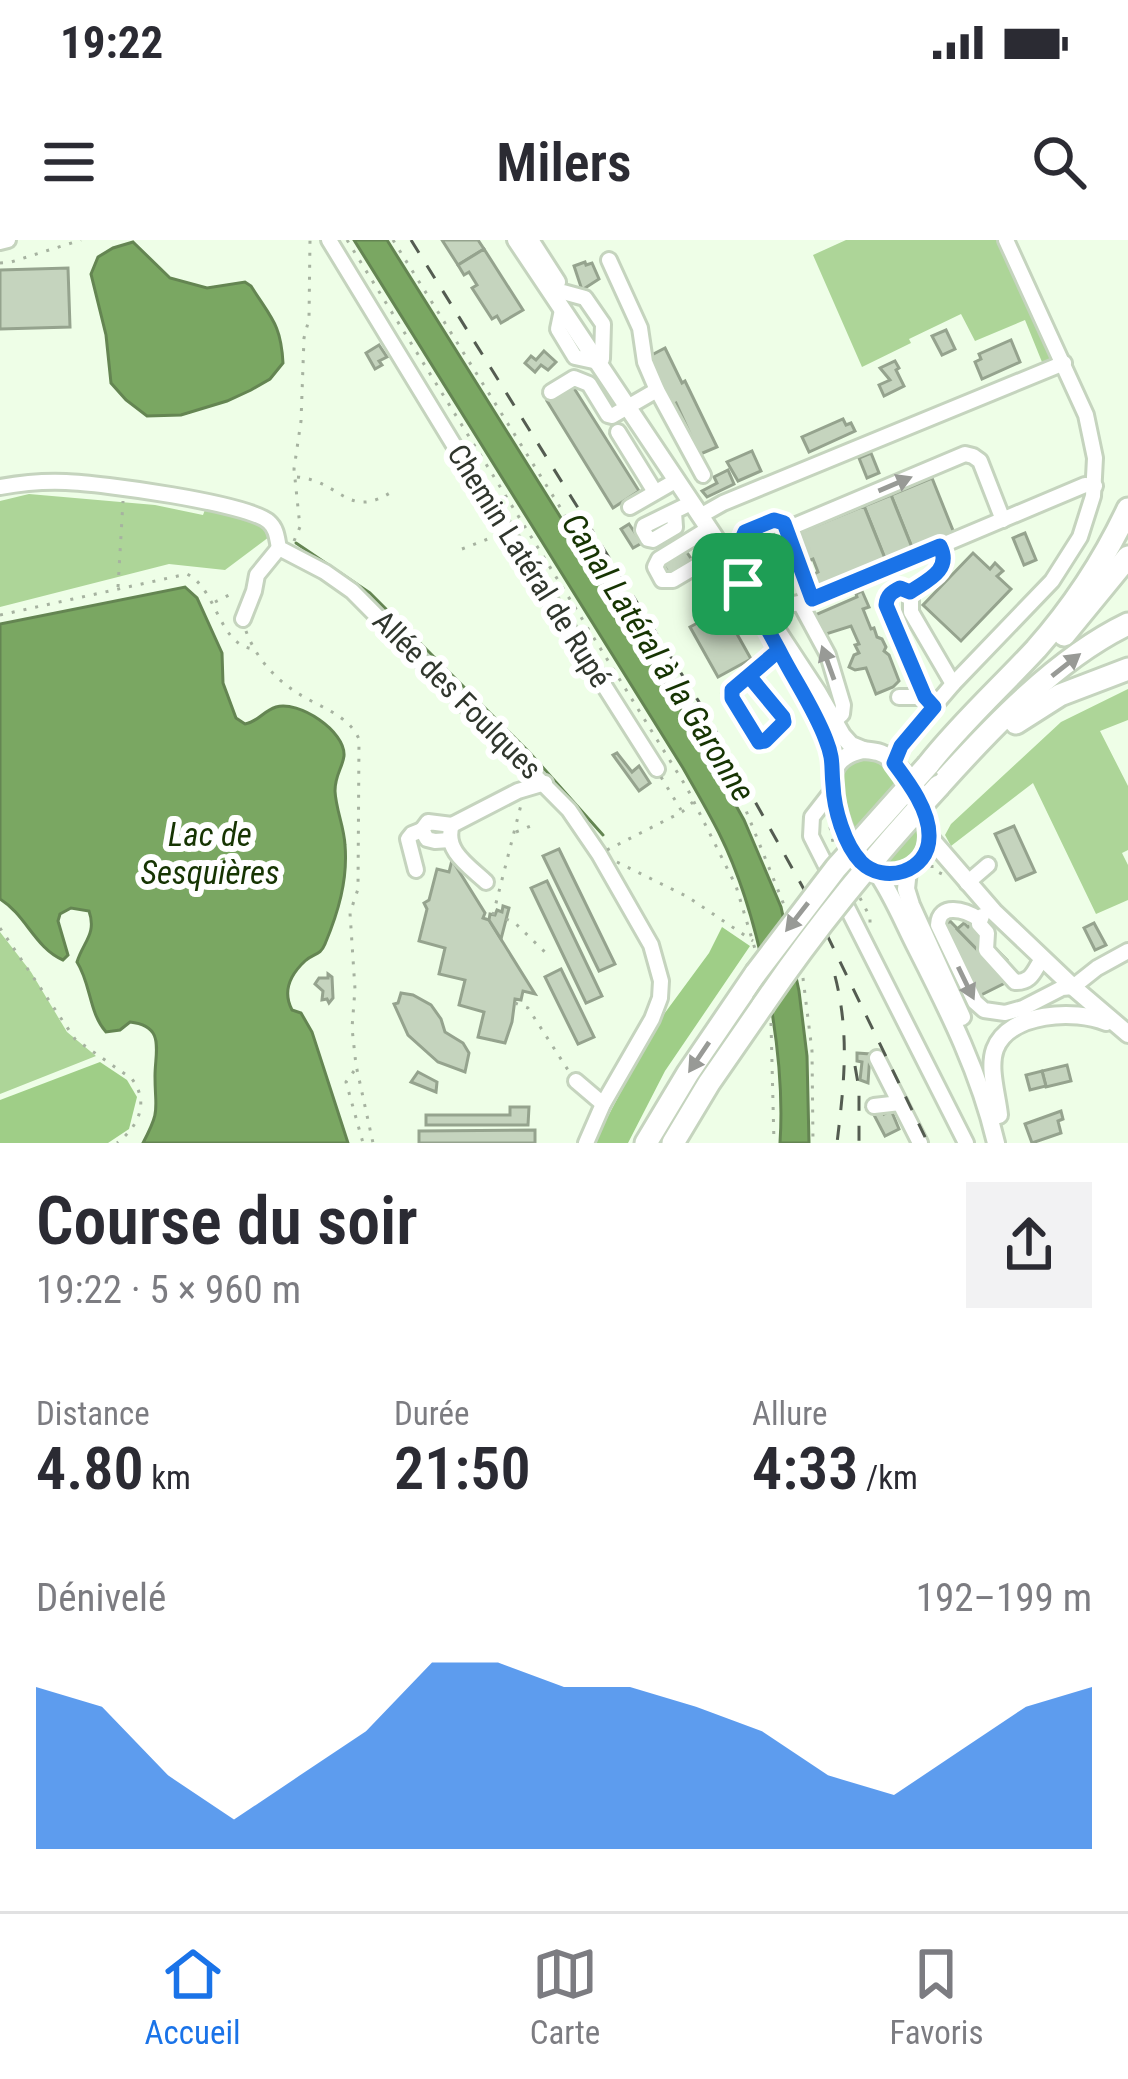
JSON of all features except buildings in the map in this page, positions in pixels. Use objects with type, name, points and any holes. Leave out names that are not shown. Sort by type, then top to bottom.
[{"type":"highway","points":[[936,778],[952,734],[1055,626],[1105,555],[1128,509]]},
{"type":"highway","points":[[674,1143],[709,1083],[807,940],[936,778],[960,740],[1064,634],[1128,556]]},
{"type":"highway","points":[[646,1143],[755,973],[836,868],[1053,675],[1128,624]]},
{"type":"highway","points":[[936,778],[974,760],[1050,701],[1128,669]]},
{"type":"main road","points":[[515,240],[562,301],[700,516],[814,712],[835,770],[833,790],[851,849],[877,873],[937,866],[967,883]]},
{"type":"main road","points":[[530,240],[562,301]]},
{"type":"main road","points":[[743,584],[769,609],[844,739],[894,763],[920,806],[929,837],[986,915],[1124,1031]]},
{"type":"main road","points":[[835,770],[847,755],[868,751]]},
{"type":"main road","points":[[929,837],[906,889],[985,1071],[1000,1122]]},
{"type":"main road","points":[[877,873],[973,1066],[1000,1143]]},
{"type":"main road","points":[[1059,1015],[1073,998],[1073,987]]},
{"type":"main road","points":[[1000,1143],[993,1068],[998,1043],[1020,1025],[1059,1015],[1094,1017],[1124,1031]]},
{"type":"street","name":"Chemin Latéral de Rupé","points":[[329,240],[656,770]]},
{"type":"street","points":[[894,763],[930,702],[1031,604],[1070,557],[1081,537],[1095,486],[1086,415],[1006,240]]},
{"type":"street","points":[[609,260],[640,328],[657,390],[703,475]]},
{"type":"street","points":[[562,301],[585,298],[604,325],[600,360]]},
{"type":"street","points":[[722,551],[671,580],[662,580],[656,563],[689,542],[700,516],[723,503],[1064,363]]},
{"type":"street","points":[[551,392],[574,378],[589,384],[608,415],[624,399],[657,390]]},
{"type":"street","points":[[618,432],[655,492]]},
{"type":"street","points":[[788,532],[965,454],[980,461],[1003,520]]},
{"type":"street","points":[[630,507],[676,480]]},
{"type":"street","name":"Allée des Foulques","points":[[0,487],[60,482],[123,488],[255,514],[274,527],[283,551],[352,591],[569,810],[641,924],[661,981],[652,1019],[586,1143]]},
{"type":"street","points":[[769,609],[806,601],[1085,485],[1095,486]]},
{"type":"street","points":[[674,512],[700,516]]},
{"type":"street","points":[[772,571],[755,563],[742,535],[774,520],[784,523],[788,532],[806,601],[843,704],[844,710],[833,722]]},
{"type":"street","points":[[769,609],[781,593],[772,571],[764,565],[764,556],[785,544],[788,532]]},
{"type":"street","points":[[910,592],[944,565],[940,546]]},
{"type":"street","points":[[243,619],[256,575],[283,551]]},
{"type":"street","points":[[772,571],[797,561]]},
{"type":"street","points":[[910,592],[900,588],[892,592],[886,605],[930,702]]},
{"type":"street","points":[[910,592],[911,612],[952,684]]},
{"type":"street","points":[[749,676],[784,719],[762,742],[730,695],[732,690],[779,650]]},
{"type":"street","points":[[898,697],[930,702]]},
{"type":"street","points":[[868,751],[914,730]]},
{"type":"street","points":[[451,832],[518,791],[545,784]]},
{"type":"street","points":[[833,790],[812,817],[811,836],[966,1143]]},
{"type":"street","points":[[811,836],[819,823],[841,821]]},
{"type":"street","points":[[416,870],[408,838],[428,823],[451,832]]},
{"type":"street","points":[[451,832],[451,846],[485,882]]},
{"type":"street","points":[[967,883],[988,865]]},
{"type":"street","points":[[986,915],[950,910],[942,913],[938,925],[975,1002],[984,1010],[1005,1013],[1023,1008],[1061,988],[1073,987],[1128,951]]},
{"type":"street","points":[[986,915],[979,924],[987,933],[986,950],[1015,982],[1034,975],[1042,958]]},
{"type":"street","points":[[877,1058],[920,1143]]},
{"type":"street","points":[[576,1081],[603,1104]]},
{"type":"street","points":[[874,1106],[900,1103]]},
{"type":"path","points":[[0,263],[81,240]]},
{"type":"path","points":[[283,551],[300,527],[295,477],[309,319],[310,240]]},
{"type":"path","points":[[347,240],[694,801],[682,812],[599,854]]},
{"type":"path","points":[[393,240],[710,747],[745,808],[789,923]]},
{"type":"path","points":[[295,477],[316,481],[360,503],[376,501],[393,490]]},
{"type":"path","points":[[118,587],[123,488]]},
{"type":"path","points":[[462,549],[505,529]]},
{"type":"path","points":[[0,615],[187,574],[195,577],[214,603],[236,643],[254,649]]},
{"type":"path","points":[[214,603],[229,595]]},
{"type":"path","points":[[243,619],[254,649],[277,677],[351,724],[358,740],[358,889],[350,913],[355,989],[352,1028],[373,1143]]},
{"type":"path","points":[[656,770],[682,812]]},
{"type":"path","points":[[493,915],[526,789]]},
{"type":"path","points":[[515,832],[538,823]]},
{"type":"path","points":[[599,854],[688,897],[753,941]]},
{"type":"path","points":[[506,919],[549,956]]},
{"type":"path","points":[[0,928],[75,1039],[139,1088],[138,1122],[117,1143]]},
{"type":"path","points":[[800,968],[812,1051],[813,1143]]},
{"type":"path","points":[[514,1003],[528,1008],[576,1081]]},
{"type":"path","points":[[356,1066],[346,1082],[364,1143]]},
{"type":"shaded area","points":[[846,240],[1002,240],[1053,362],[1044,367],[1025,320],[975,341],[961,314],[862,367],[813,255]]},
{"type":"shaded area","points":[[29,494],[155,505],[203,515],[206,507],[261,521],[273,534],[225,570],[169,564],[0,607],[0,501]]},
{"type":"shaded area","points":[[1128,689],[1128,720],[1100,731],[1128,786],[1128,850],[1122,853],[1128,865],[1128,900],[1096,914],[1033,783],[951,846],[945,835],[951,824],[1061,722]]},
{"type":"shaded area","points":[[866,758],[884,765],[899,779],[919,818],[920,844],[894,865],[880,862],[869,852],[842,805],[841,772]]},
{"type":"shaded area","points":[[722,927],[750,946],[665,1071],[628,1143],[594,1143],[656,1025],[709,953]]},
{"type":"shaded area","points":[[0,932],[67,1032],[96,1056],[0,1094]]},
{"type":"shaded area","points":[[100,1062],[127,1080],[137,1097],[129,1129],[108,1143],[0,1143],[0,1100]]},
{"type":"water","points":[[354,240],[387,240],[695,732],[744,820],[781,907],[799,991],[807,1056],[809,1143],[780,1143],[779,1068],[767,985],[747,903],[719,833]]},
{"type":"water","points":[[133,242],[170,278],[207,288],[245,282],[251,286],[280,339],[283,363],[270,379],[227,401],[181,415],[147,416],[126,400],[111,383],[106,335],[91,274],[98,257]]},
{"type":"water","name":"Lac de Sesquières","points":[[185,587],[197,598],[222,653],[223,683],[236,718],[245,724],[276,707],[296,708],[319,719],[343,746],[335,791],[345,845],[341,896],[323,948],[295,972],[288,996],[292,1010],[301,1013],[312,1032],[348,1143],[143,1143],[156,1110],[156,1041],[141,1024],[130,1022],[106,1032],[100,1024],[77,962],[90,932],[89,911],[71,908],[60,914],[68,955],[63,960],[45,948],[0,899],[0,624]]},
{"type":"waterway","points":[[296,543],[370,593],[529,752],[603,835]]},
{"type":"railway","points":[[411,240],[704,710],[811,902],[928,1143]]},
{"type":"railway","points":[[835,976],[844,1039],[837,1143]]},
{"type":"railway","points":[[855,1066],[859,1143]]},
{"type":"route","points":[[743,584],[764,612],[779,601],[781,593],[772,571],[755,563],[742,539],[745,532],[774,520],[784,523],[812,599],[940,546],[944,565],[934,576],[910,592],[900,588],[892,592],[886,605],[925,697],[934,707],[898,750],[894,763],[927,821],[926,850],[908,870],[877,873],[851,849],[833,790],[835,770],[825,736],[779,650],[732,690],[732,698],[759,742],[784,722],[749,676],[779,650],[743,584]]},
{"type":"water label","name":"Canal Latéral à la Garonne","points":[[659,657]]}]
